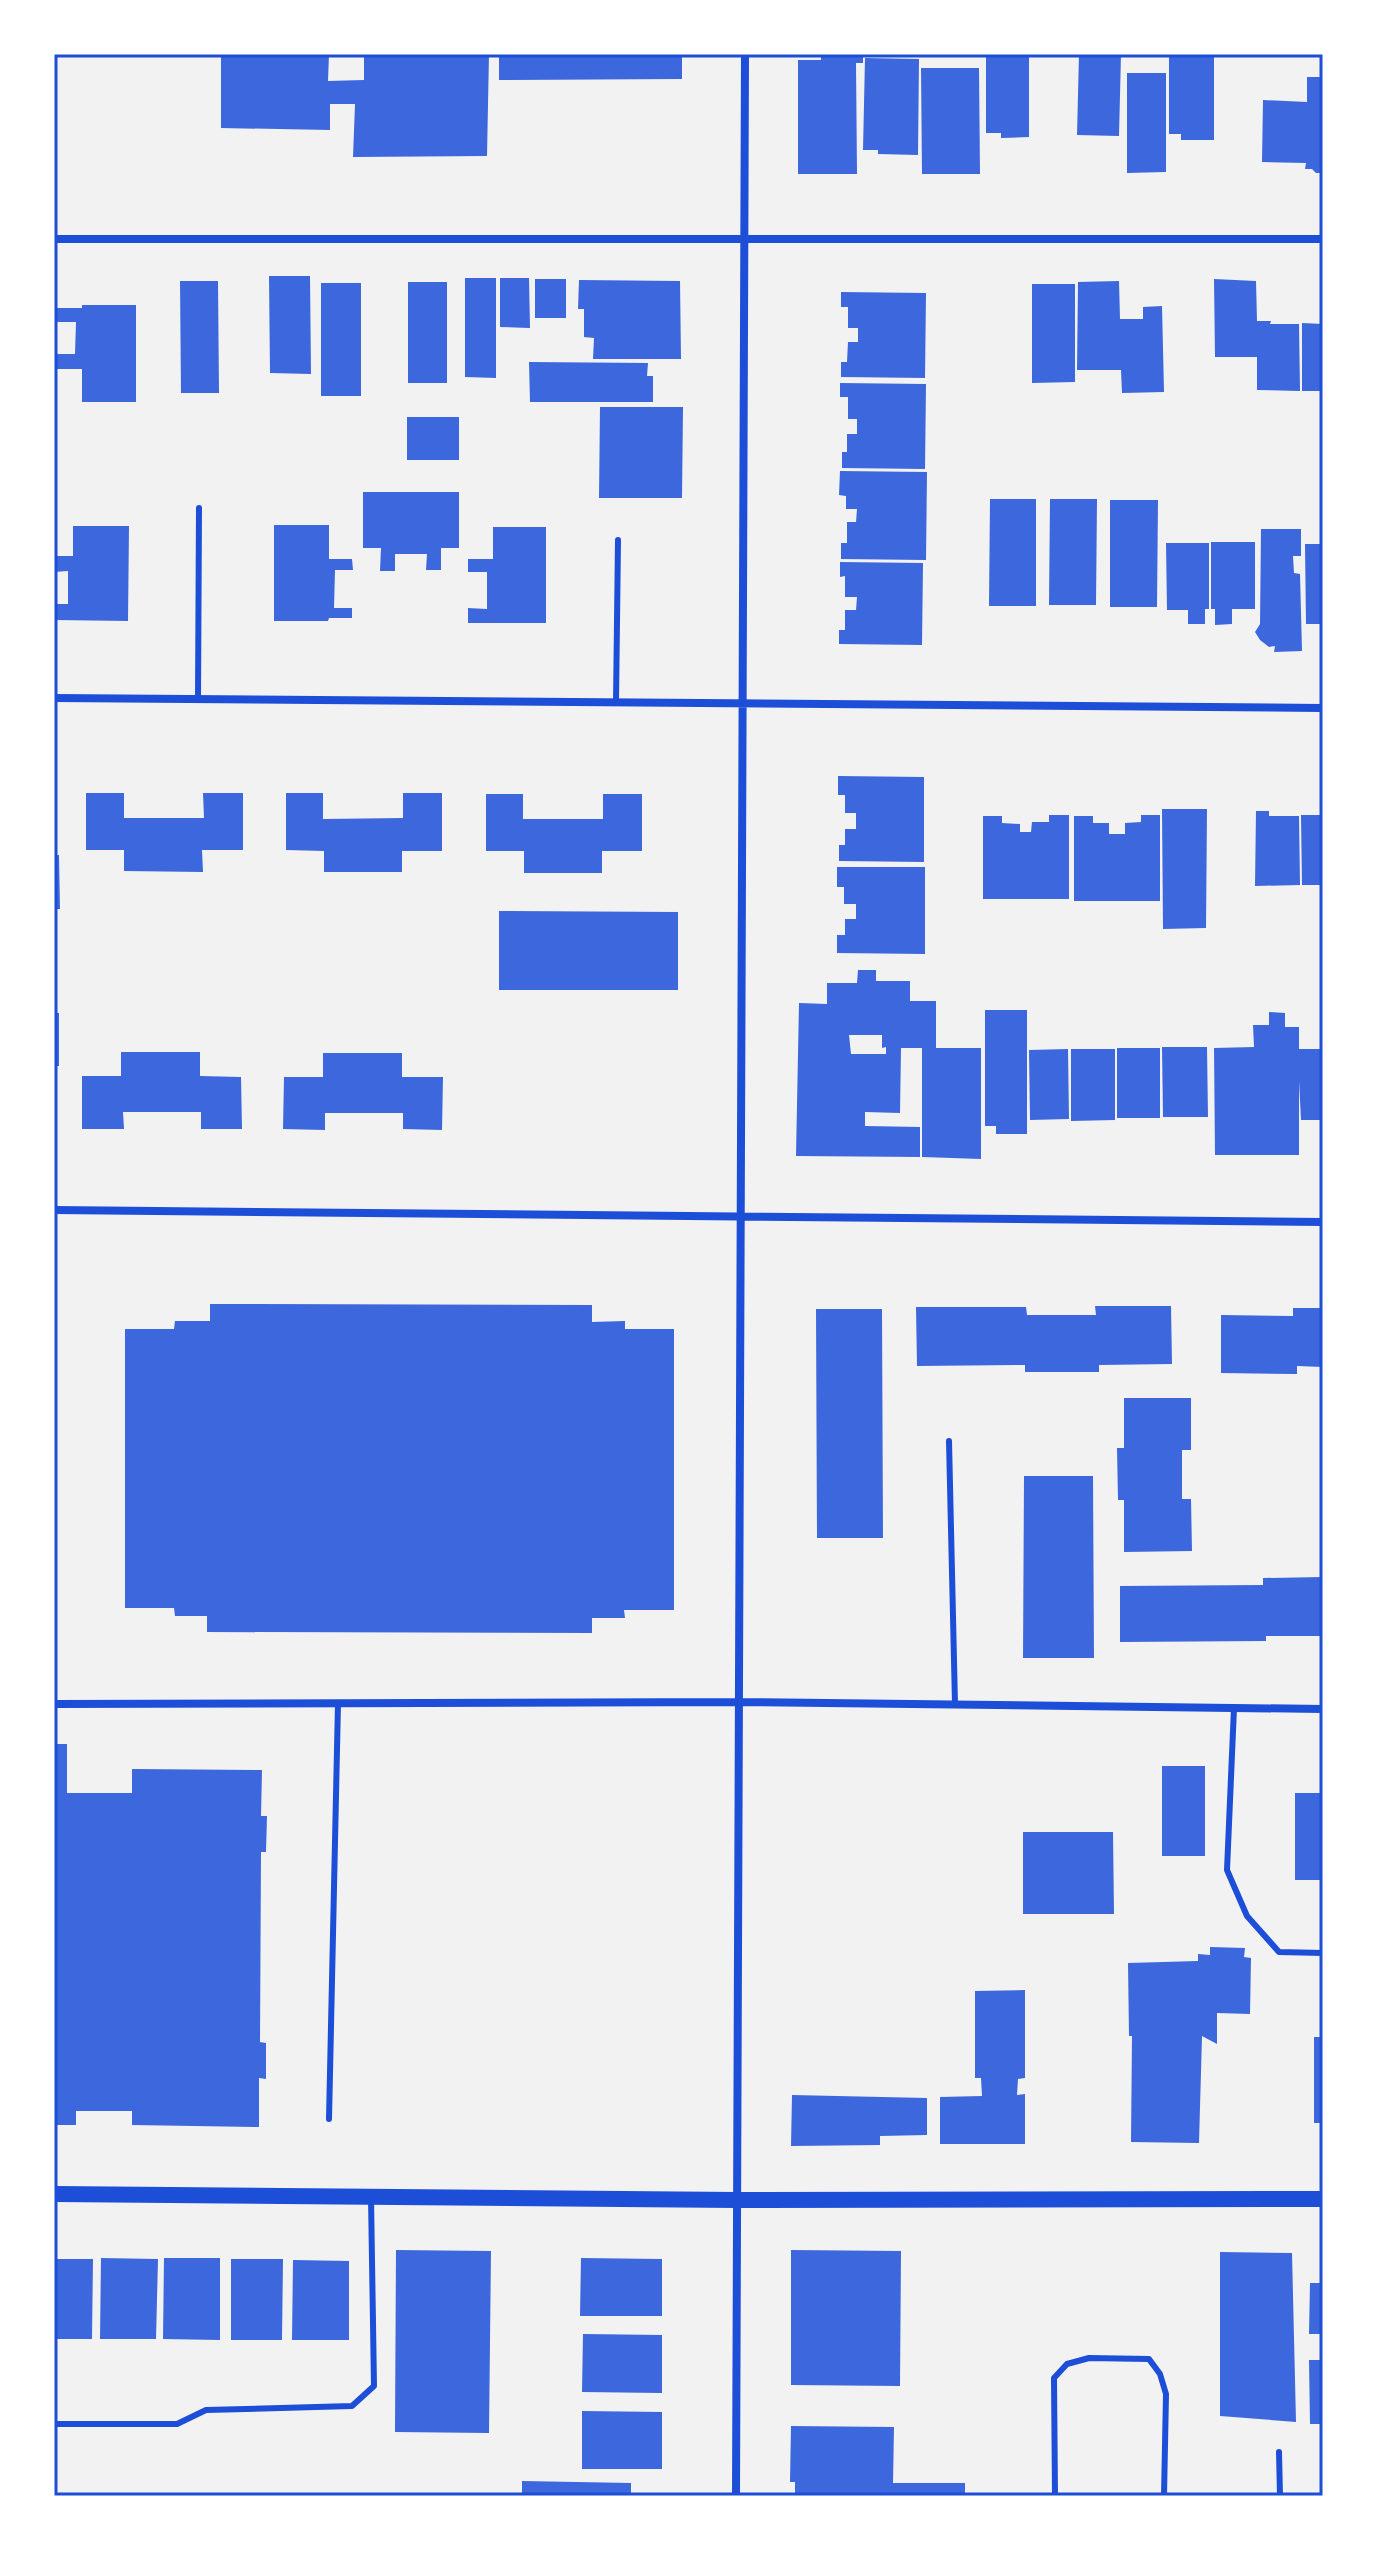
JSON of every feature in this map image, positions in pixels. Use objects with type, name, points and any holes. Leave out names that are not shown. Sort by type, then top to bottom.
[{"type":"main road","points":[[54,2194],[736,2200],[1323,2199]]},
{"type":"street","points":[[736,2496],[745,54]]},
{"type":"street","points":[[54,239],[1323,239]]},
{"type":"street","points":[[54,698],[1323,708]]},
{"type":"street","points":[[54,1210],[1323,1222]]},
{"type":"street","points":[[54,1704],[738,1702],[1323,1709]]},
{"type":"lane","points":[[198,699],[199,508]]},
{"type":"lane","points":[[616,702],[618,540]]},
{"type":"lane","points":[[949,1441],[955,1704]]},
{"type":"lane","points":[[329,2119],[338,1703]]},
{"type":"lane","points":[[1234,1708],[1227,1870],[1247,1916],[1279,1952],[1323,1953]]},
{"type":"lane","points":[[54,2424],[177,2424],[206,2410],[352,2406],[374,2386],[371,2197]]},
{"type":"lane","points":[[1055,2496],[1054,2378],[1067,2364],[1089,2358],[1149,2359],[1160,2374],[1166,2394],[1164,2496]]},
{"type":"lane","points":[[1279,2452],[1280,2496]]},
{"type":"building","points":[[221,54],[329,54],[328,81],[364,80],[364,54],[489,54],[487,156],[353,157],[355,104],[330,104],[330,130],[221,128]]},
{"type":"building","points":[[499,54],[682,54],[682,79],[499,80]]},
{"type":"building","points":[[821,54],[863,54],[863,63],[856,63],[857,174],[798,174],[798,60],[821,60]]},
{"type":"building","points":[[986,54],[1029,54],[1029,137],[1001,138],[1001,133],[986,133]]},
{"type":"building","points":[[1079,54],[1121,54],[1119,136],[1077,135]]},
{"type":"building","points":[[1169,54],[1214,54],[1214,140],[1181,140],[1181,134],[1169,134]]},
{"type":"building","points":[[865,58],[919,59],[918,155],[878,154],[878,150],[863,150]]},
{"type":"building","points":[[921,68],[979,68],[980,174],[922,174]]},
{"type":"building","points":[[1127,73],[1166,73],[1166,172],[1127,173]]},
{"type":"building","points":[[1307,77],[1323,77],[1323,173],[1305,169],[1306,163],[1262,162],[1263,100],[1307,102]]},
{"type":"building","points":[[269,276],[310,276],[311,374],[270,373]]},
{"type":"building","points":[[465,278],[496,278],[496,378],[465,377]]},
{"type":"building","points":[[500,278],[529,278],[530,328],[500,327]]},
{"type":"building","points":[[535,279],[566,279],[566,318],[535,318]]},
{"type":"building","points":[[1214,279],[1256,281],[1257,321],[1299,324],[1300,391],[1257,390],[1257,357],[1215,357]]},
{"type":"building","points":[[579,280],[680,281],[681,359],[593,359],[594,338],[584,337],[584,309],[578,309]]},
{"type":"building","points":[[180,281],[218,281],[219,393],[181,393]]},
{"type":"building","points":[[1119,281],[1120,319],[1143,319],[1143,307],[1162,306],[1164,392],[1122,393],[1121,370],[1077,370],[1078,282]]},
{"type":"building","points":[[408,282],[447,282],[447,383],[408,383]]},
{"type":"building","points":[[321,283],[361,283],[361,396],[321,396]]},
{"type":"building","points":[[1032,284],[1075,284],[1075,382],[1032,383]]},
{"type":"building","points":[[841,292],[926,293],[925,378],[841,377],[841,362],[847,362],[848,342],[858,342],[858,328],[848,328],[848,307],[841,307]]},
{"type":"building","points":[[82,305],[136,305],[136,402],[82,402],[82,369],[56,369],[56,354],[75,354],[76,322],[57,322],[57,308],[82,308]]},
{"type":"building","points":[[1302,323],[1323,324],[1323,391],[1302,391]]},
{"type":"building","points":[[529,362],[648,363],[647,376],[653,376],[653,402],[530,402]]},
{"type":"building","points":[[840,383],[926,384],[925,469],[842,468],[842,452],[847,452],[847,434],[857,434],[857,419],[848,419],[848,397],[840,397]]},
{"type":"building","points":[[600,407],[683,407],[682,498],[599,498]]},
{"type":"building","points":[[407,417],[459,417],[459,460],[407,460]]},
{"type":"building","points":[[840,471],[927,472],[926,560],[841,559],[841,543],[847,543],[847,522],[856,522],[857,509],[846,509],[846,496],[839,495]]},
{"type":"building","points":[[363,492],[459,492],[459,548],[441,548],[441,570],[426,570],[427,554],[395,554],[395,571],[380,571],[381,548],[363,548]]},
{"type":"building","points":[[990,499],[1036,499],[1036,606],[989,606]]},
{"type":"building","points":[[1050,499],[1097,499],[1096,605],[1049,605]]},
{"type":"building","points":[[1110,500],[1158,500],[1157,607],[1110,607]]},
{"type":"building","points":[[274,525],[329,525],[329,559],[352,559],[353,570],[335,570],[334,608],[352,608],[352,618],[274,621]]},
{"type":"building","points":[[73,526],[129,526],[128,621],[54,620],[54,604],[68,604],[68,571],[54,572],[54,556],[73,556]]},
{"type":"building","points":[[493,527],[546,527],[546,623],[468,623],[468,608],[487,609],[487,572],[468,572],[468,559],[493,559]]},
{"type":"building","points":[[1261,529],[1301,529],[1301,556],[1293,556],[1294,573],[1300,574],[1302,651],[1274,652],[1275,646],[1269,647],[1255,632],[1260,624]]},
{"type":"building","points":[[1211,542],[1255,542],[1255,609],[1232,609],[1232,624],[1215,625],[1215,609],[1211,609]]},
{"type":"building","points":[[1166,543],[1209,543],[1209,609],[1205,609],[1205,624],[1188,624],[1188,610],[1167,610]]},
{"type":"building","points":[[1305,544],[1323,544],[1323,624],[1306,624]]},
{"type":"building","points":[[840,562],[923,563],[922,645],[839,644],[839,630],[845,630],[845,610],[856,610],[857,597],[845,597],[845,576],[840,577]]},
{"type":"building","points":[[838,776],[924,777],[924,862],[839,861],[839,845],[845,845],[845,829],[856,829],[856,813],[845,813],[845,795],[838,795]]},
{"type":"building","points":[[86,793],[124,793],[124,818],[204,818],[203,793],[243,793],[243,850],[202,850],[203,872],[124,871],[124,850],[86,850]]},
{"type":"building","points":[[286,793],[323,793],[323,819],[403,818],[403,793],[442,793],[442,851],[402,851],[402,872],[324,872],[324,851],[286,850]]},
{"type":"building","points":[[486,794],[523,794],[523,819],[603,819],[603,794],[642,794],[642,851],[602,851],[602,873],[524,873],[524,851],[486,851]]},
{"type":"building","points":[[1162,809],[1207,809],[1206,928],[1163,929]]},
{"type":"building","points":[[1256,811],[1269,811],[1269,816],[1299,816],[1300,885],[1255,886]]},
{"type":"building","points":[[1049,815],[1069,815],[1069,899],[983,899],[983,816],[1002,816],[1002,823],[1020,824],[1020,832],[1031,832],[1032,822],[1049,822]]},
{"type":"building","points":[[1141,815],[1160,815],[1160,901],[1074,901],[1074,816],[1093,816],[1093,823],[1109,823],[1109,834],[1125,834],[1125,823],[1141,822]]},
{"type":"building","points":[[1301,815],[1323,815],[1323,885],[1302,885]]},
{"type":"building","points":[[54,855],[59,855],[60,909],[54,909]]},
{"type":"building","points":[[837,867],[925,867],[925,954],[837,953],[837,935],[845,935],[845,919],[856,919],[856,904],[844,904],[844,887],[837,887]]},
{"type":"building","points":[[499,911],[678,912],[678,990],[499,990]]},
{"type":"building","points":[[858,970],[876,970],[876,981],[910,981],[910,1001],[936,1001],[936,1048],[981,1048],[981,1159],[922,1157],[922,1048],[901,1048],[900,1113],[865,1112],[865,1126],[920,1127],[920,1157],[796,1156],[799,1003],[827,1004],[827,983],[857,983]],"holes":[[[849,1035],[882,1035],[882,1048],[886,1047],[886,1054],[851,1054]]]},
{"type":"building","points":[[985,1010],[1027,1010],[1027,1134],[996,1134],[996,1126],[985,1126]]},
{"type":"building","points":[[1269,1012],[1285,1013],[1285,1027],[1299,1027],[1299,1049],[1323,1049],[1323,1120],[1301,1120],[1299,1081],[1299,1155],[1215,1155],[1214,1048],[1254,1047],[1253,1025],[1269,1025]]},
{"type":"building","points":[[54,1013],[59,1013],[59,1066],[54,1066]]},
{"type":"building","points":[[1162,1047],[1207,1047],[1208,1117],[1163,1117]]},
{"type":"building","points":[[1117,1048],[1160,1048],[1160,1118],[1117,1118]]},
{"type":"building","points":[[1068,1049],[1069,1119],[1030,1120],[1029,1050]]},
{"type":"building","points":[[1071,1049],[1115,1049],[1115,1120],[1071,1121]]},
{"type":"building","points":[[121,1052],[200,1052],[200,1076],[241,1077],[242,1129],[201,1129],[201,1112],[123,1112],[124,1129],[82,1129],[82,1076],[121,1076]]},
{"type":"building","points":[[323,1053],[402,1053],[402,1077],[443,1077],[442,1130],[403,1129],[403,1113],[325,1113],[325,1130],[283,1129],[284,1077],[323,1077]]},
{"type":"building","points":[[210,1304],[592,1305],[592,1322],[625,1321],[625,1329],[674,1329],[674,1610],[624,1610],[625,1618],[592,1618],[592,1633],[207,1632],[207,1616],[175,1616],[174,1608],[125,1608],[125,1329],[174,1329],[175,1321],[210,1321]]},
{"type":"building","points":[[1095,1306],[1171,1306],[1172,1364],[1099,1365],[1099,1372],[1025,1372],[1025,1365],[917,1366],[916,1307],[1026,1307],[1027,1315],[1096,1315]]},
{"type":"building","points":[[1293,1308],[1323,1308],[1323,1367],[1297,1366],[1297,1374],[1221,1373],[1221,1315],[1293,1316]]},
{"type":"building","points":[[816,1309],[882,1309],[883,1538],[817,1538]]},
{"type":"building","points":[[1124,1398],[1191,1398],[1191,1450],[1182,1450],[1182,1499],[1191,1499],[1192,1551],[1124,1552],[1124,1500],[1118,1500],[1117,1448],[1124,1448]]},
{"type":"building","points":[[1024,1476],[1093,1476],[1094,1658],[1023,1658]]},
{"type":"building","points":[[1323,1577],[1323,1636],[1266,1636],[1266,1641],[1120,1642],[1120,1586],[1263,1585],[1263,1578]]},
{"type":"building","points":[[54,1744],[67,1744],[67,1793],[132,1793],[132,1769],[262,1770],[261,1816],[267,1816],[266,1852],[261,1852],[260,2042],[266,2043],[266,2079],[259,2078],[259,2127],[132,2125],[132,2111],[76,2111],[76,2125],[54,2125]]},
{"type":"building","points":[[1162,1766],[1205,1766],[1205,1856],[1162,1856]]},
{"type":"building","points":[[1295,1793],[1323,1793],[1323,1880],[1295,1880]]},
{"type":"building","points":[[1023,1832],[1113,1832],[1114,1914],[1023,1914]]},
{"type":"building","points":[[1210,1947],[1245,1948],[1244,1957],[1251,1958],[1250,2014],[1217,2013],[1217,2044],[1202,2036],[1199,2143],[1131,2142],[1132,2036],[1129,2036],[1128,1963],[1198,1961],[1198,1954],[1210,1955]]},
{"type":"building","points":[[1025,1990],[1025,2078],[1018,2079],[1017,2095],[1025,2094],[1025,2144],[940,2144],[940,2097],[982,2096],[981,2078],[975,2078],[975,1991]]},
{"type":"building","points":[[1314,2037],[1323,2037],[1323,2123],[1314,2123]]},
{"type":"building","points":[[792,2095],[927,2098],[927,2135],[880,2136],[880,2145],[791,2146]]},
{"type":"building","points":[[396,2250],[491,2251],[489,2433],[395,2432]]},
{"type":"building","points":[[791,2250],[901,2251],[900,2386],[791,2385]]},
{"type":"building","points":[[1220,2252],[1292,2253],[1296,2422],[1220,2416]]},
{"type":"building","points":[[101,2258],[158,2259],[156,2339],[100,2339]]},
{"type":"building","points":[[164,2258],[220,2258],[220,2340],[163,2339]]},
{"type":"building","points":[[581,2258],[662,2259],[662,2316],[580,2316]]},
{"type":"building","points":[[54,2259],[93,2259],[92,2339],[54,2339]]},
{"type":"building","points":[[231,2259],[283,2259],[282,2340],[231,2340]]},
{"type":"building","points":[[293,2260],[349,2261],[349,2340],[292,2340]]},
{"type":"building","points":[[1310,2283],[1323,2283],[1323,2334],[1309,2334]]},
{"type":"building","points":[[583,2334],[662,2335],[662,2393],[582,2392]]},
{"type":"building","points":[[1309,2360],[1323,2360],[1323,2424],[1310,2424]]},
{"type":"building","points":[[582,2411],[662,2412],[662,2469],[582,2469]]},
{"type":"building","points":[[791,2426],[894,2427],[893,2483],[965,2483],[965,2496],[795,2496],[795,2482],[790,2482]]},
{"type":"building","points":[[522,2481],[631,2483],[631,2496],[522,2496]]}]
